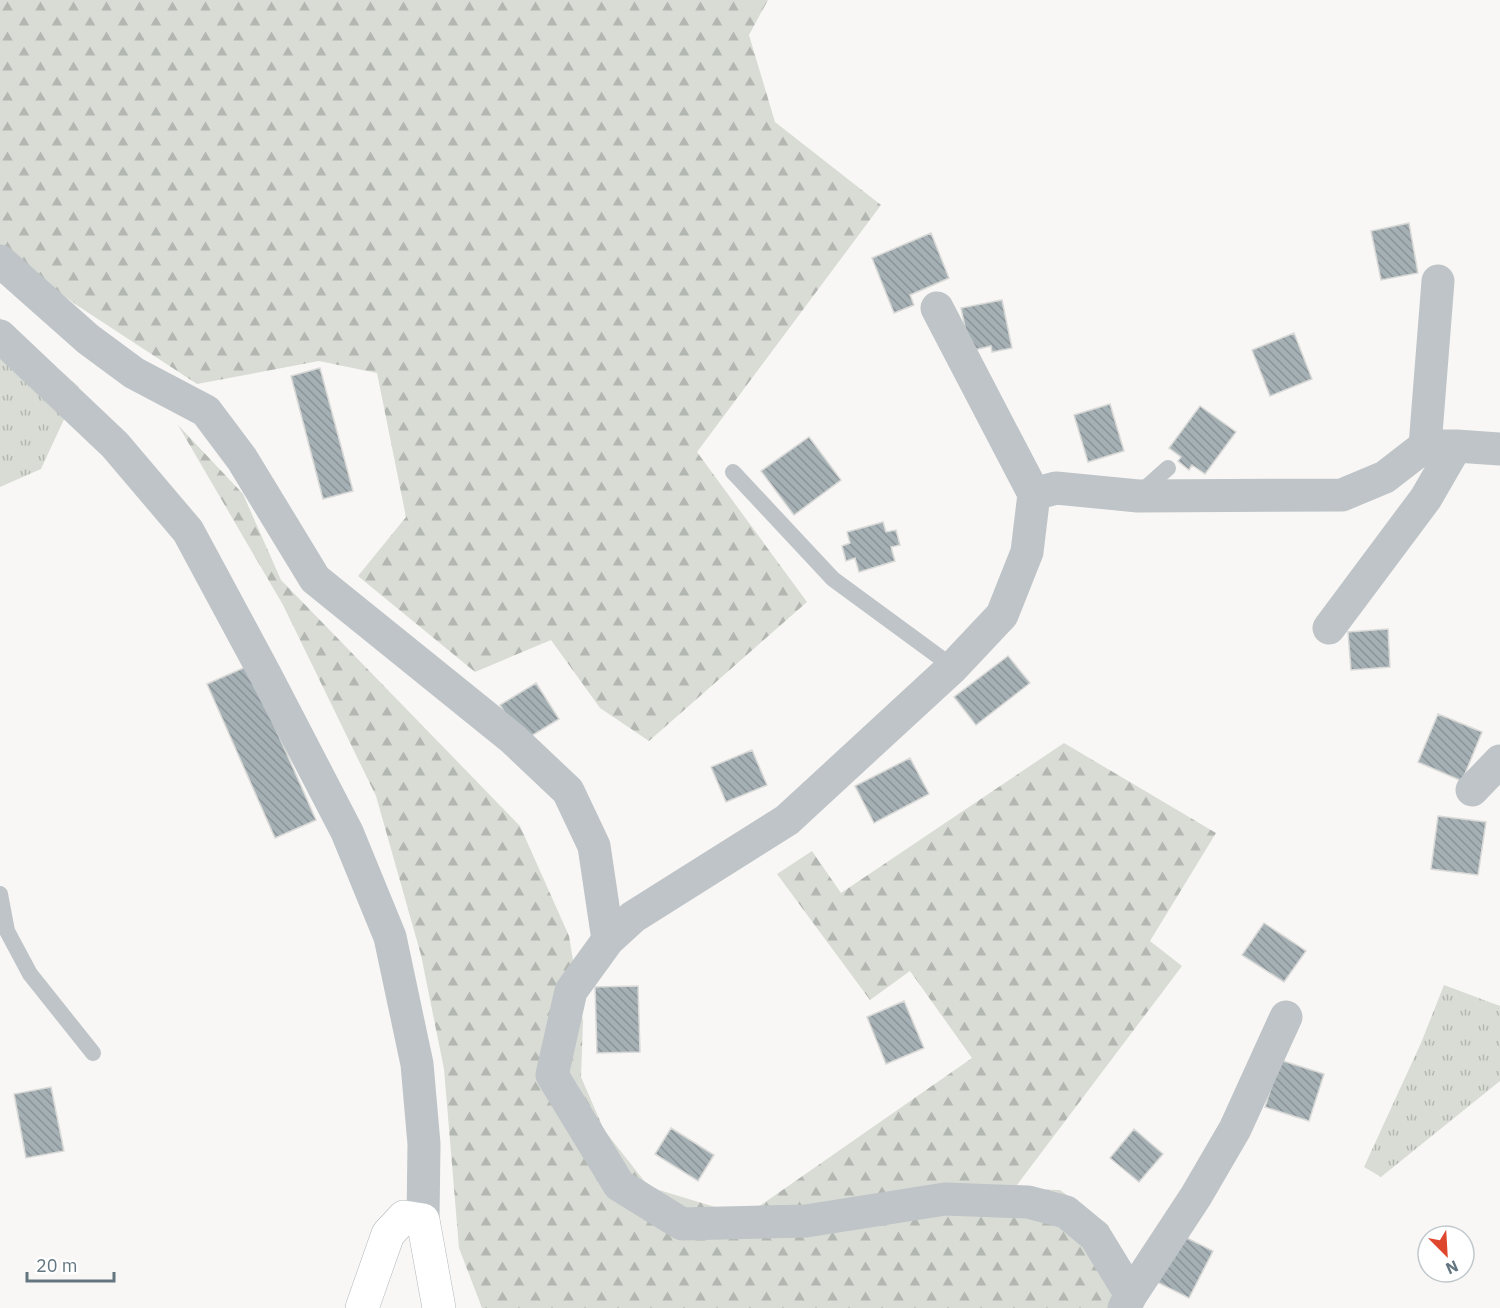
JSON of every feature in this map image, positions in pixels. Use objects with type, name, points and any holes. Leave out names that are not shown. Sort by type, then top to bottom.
[{"type":"street","points":[[0,261],[88,339],[134,373],[206,411],[242,459],[315,579],[513,739],[567,791],[594,846],[608,940]]},
{"type":"street","points":[[1329,628],[1426,498],[1440,446],[1438,281]]},
{"type":"street","points":[[937,308],[1034,494],[1027,552],[1002,615],[952,667],[787,820],[633,917],[608,940],[571,992],[552,1075],[619,1185],[682,1224],[806,1221],[945,1199],[1029,1202],[1066,1212],[1095,1236],[1127,1301]]},
{"type":"street","points":[[0,336],[115,445],[188,531],[347,832],[390,937],[417,1064],[423,1144],[423,1220],[439,1308]]},
{"type":"street","points":[[1034,494],[1056,488],[1138,496],[1342,495],[1385,477],[1440,446],[1500,449]]},
{"type":"street","points":[[1472,790],[1500,761]]},
{"type":"street","points":[[1127,1301],[1196,1196],[1234,1129],[1286,1017]]},
{"type":"street","points":[[362,1308],[388,1234],[404,1216],[423,1220]]},
{"type":"lane","points":[[1138,496],[1168,468]]},
{"type":"lane","points":[[733,472],[833,579],[952,667]]},
{"type":"lane","points":[[0,894],[7,931],[30,974],[93,1053]]},
{"type":"green space","points":[[0,0],[768,0],[749,35],[775,122],[881,205],[697,452],[807,602],[649,741],[600,708],[551,640],[475,672],[358,576],[406,517],[377,373],[319,361],[197,384],[78,306],[0,250]]},
{"type":"green space","points":[[0,318],[79,387],[41,469],[0,487]]},
{"type":"green space","points":[[178,425],[243,494],[281,580],[520,826],[569,936],[583,1021],[581,1077],[604,1130],[649,1187],[745,1216],[972,1058],[910,971],[870,1000],[777,874],[812,851],[841,893],[1064,743],[1216,833],[1150,941],[1182,966],[1014,1189],[1060,1190],[1108,1225],[1137,1305],[1136,1308],[482,1308],[459,1248],[444,1069],[421,955],[376,796],[283,605]]},
{"type":"green space","points":[[1444,985],[1500,1006],[1500,1081],[1381,1177],[1364,1167],[1421,1043]]},
{"type":"building","points":[[1409,223],[1418,273],[1381,280],[1371,231]]},
{"type":"building","points":[[931,233],[949,278],[910,295],[914,305],[894,313],[872,258]]},
{"type":"building","points":[[1002,300],[1012,348],[992,352],[991,346],[970,351],[961,308]]},
{"type":"building","points":[[1294,333],[1312,379],[1270,396],[1252,350]]},
{"type":"building","points":[[320,368],[353,491],[323,499],[291,376]]},
{"type":"building","points":[[1110,404],[1124,451],[1088,462],[1074,415]]},
{"type":"building","points":[[1200,406],[1236,432],[1205,474],[1192,465],[1189,470],[1178,461],[1181,457],[1169,448]]},
{"type":"building","points":[[809,437],[841,480],[794,515],[761,471]]},
{"type":"building","points":[[883,522],[886,532],[896,530],[900,545],[891,547],[895,561],[859,572],[855,558],[846,561],[842,546],[850,543],[847,532]]},
{"type":"building","points":[[1388,629],[1390,667],[1351,670],[1348,632]]},
{"type":"building","points":[[1008,656],[1030,683],[976,725],[954,697]]},
{"type":"building","points":[[248,666],[316,820],[275,838],[207,684]]},
{"type":"building","points":[[536,683],[559,719],[523,741],[500,705]]},
{"type":"building","points":[[1438,714],[1482,732],[1462,781],[1418,762]]},
{"type":"building","points":[[752,750],[767,785],[726,802],[711,767]]},
{"type":"building","points":[[910,758],[929,794],[874,823],[855,786]]},
{"type":"building","points":[[1438,816],[1486,822],[1478,875],[1431,869]]},
{"type":"building","points":[[1264,923],[1306,951],[1284,982],[1242,955]]},
{"type":"building","points":[[638,986],[640,1052],[597,1053],[595,987]]},
{"type":"building","points":[[904,1001],[924,1048],[886,1064],[867,1017]]},
{"type":"building","points":[[1280,1060],[1324,1074],[1309,1121],[1265,1107]]},
{"type":"building","points":[[51,1087],[64,1151],[26,1158],[14,1094]]},
{"type":"building","points":[[671,1128],[714,1155],[698,1181],[655,1154]]},
{"type":"building","points":[[1134,1129],[1163,1154],[1139,1182],[1110,1158]]},
{"type":"building","points":[[1177,1233],[1213,1251],[1189,1298],[1153,1280]]}]
